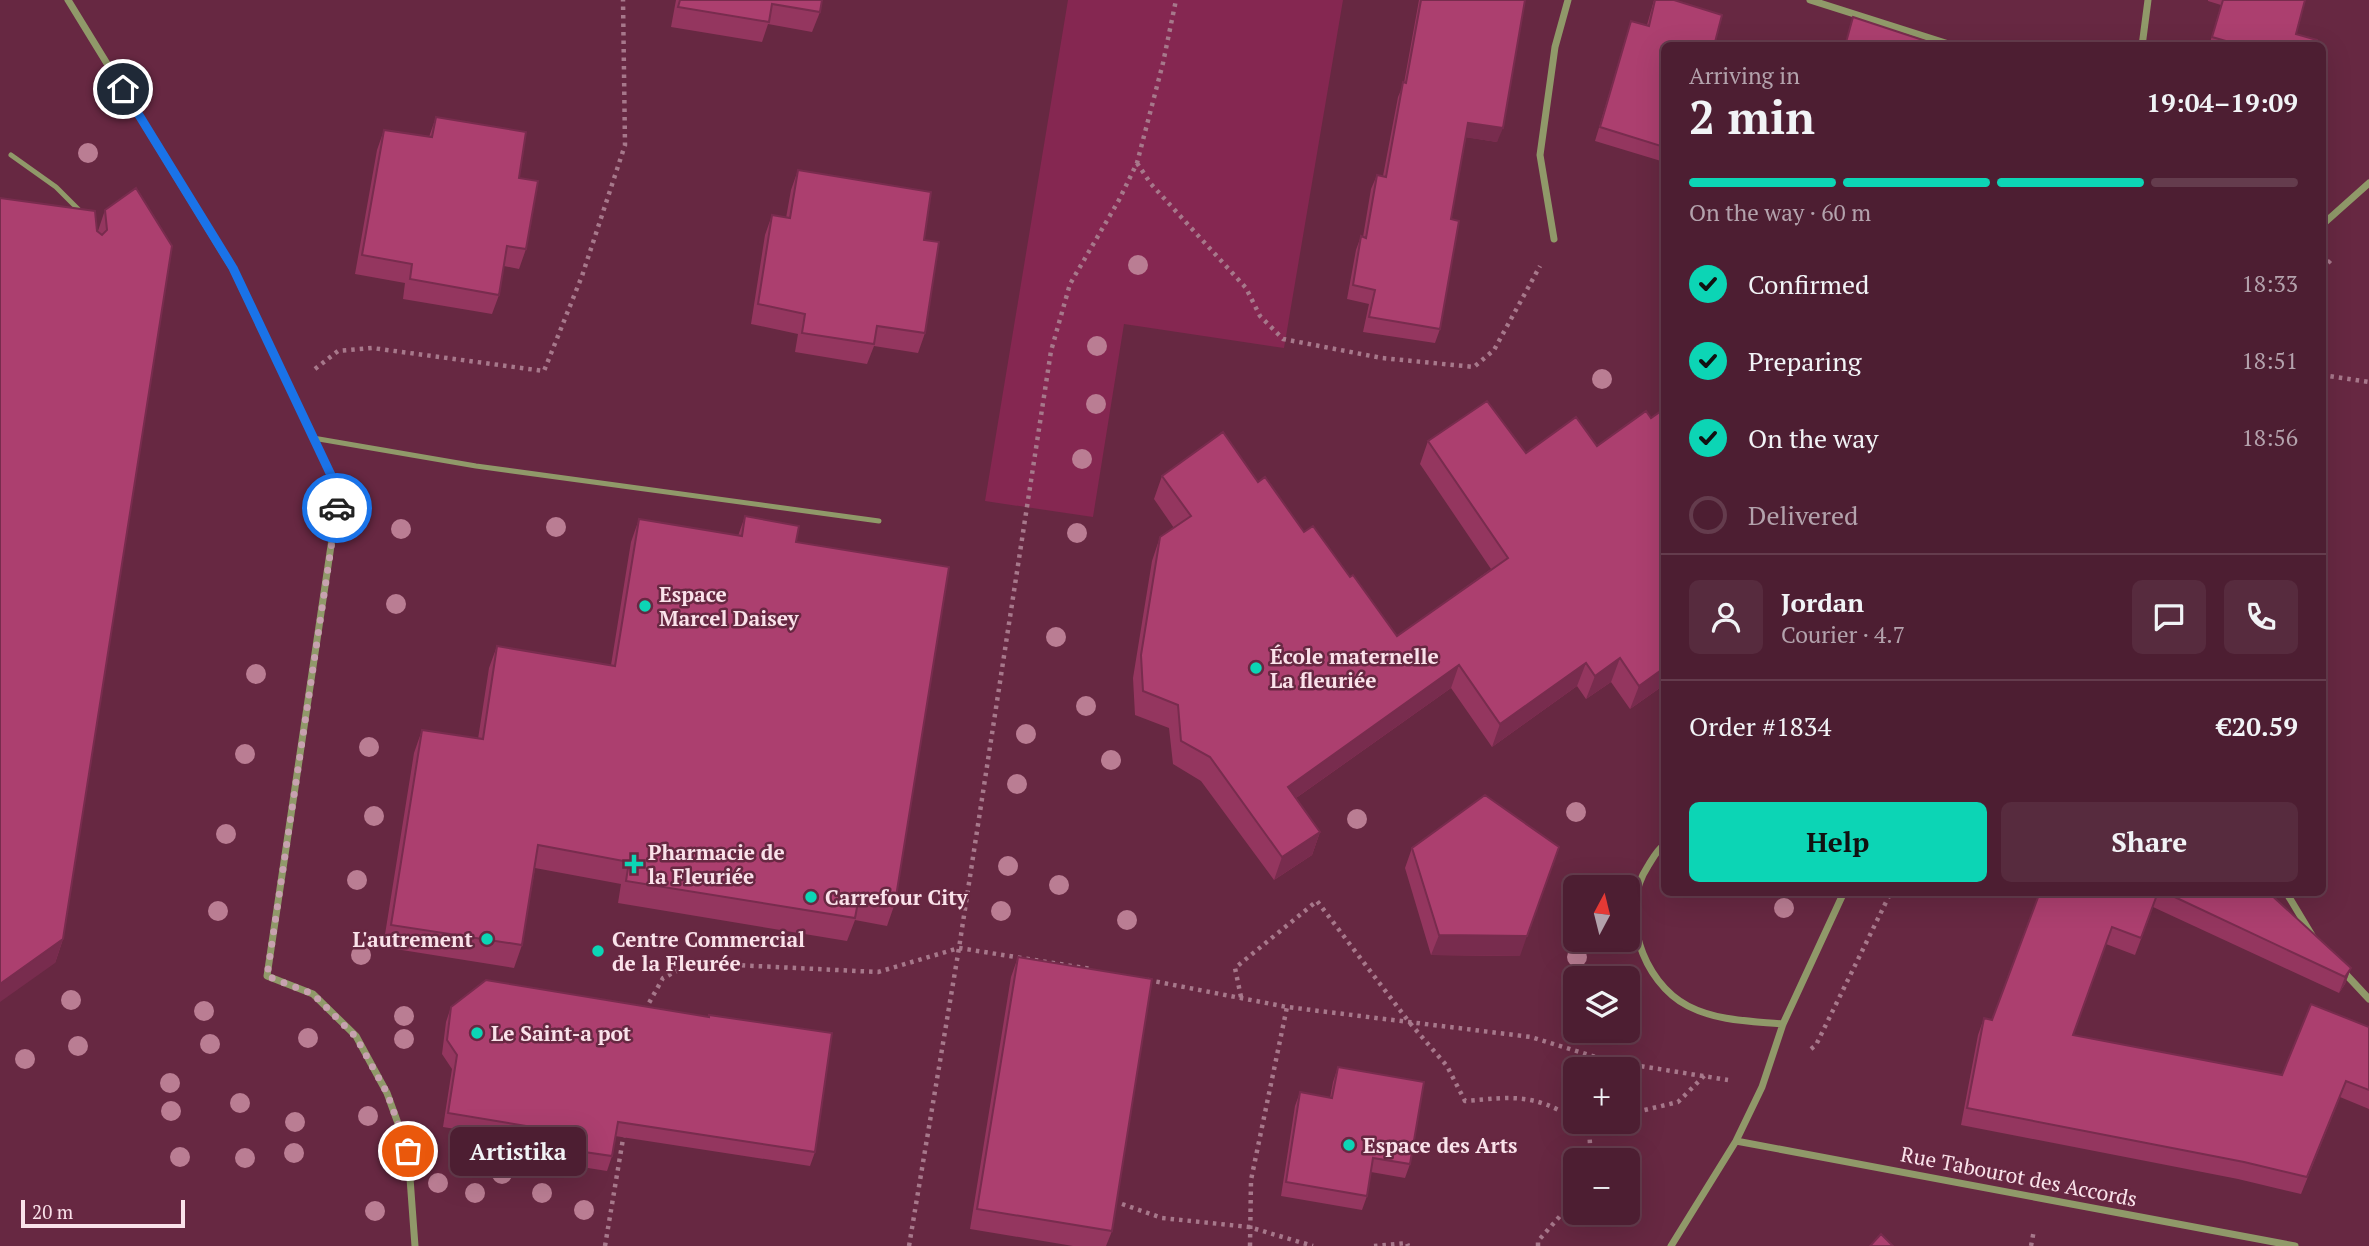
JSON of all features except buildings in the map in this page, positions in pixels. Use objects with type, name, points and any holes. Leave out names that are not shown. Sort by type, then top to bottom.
[{"type":"street","points":[[68,0],[233,268],[339,492],[267,976],[313,994],[356,1037],[363,1048],[387,1093],[408,1151],[415,1246]]},
{"type":"street","points":[[1554,239],[1540,155],[1555,47],[1568,0]]},
{"type":"street","points":[[1810,0],[1942,42]]},
{"type":"street","points":[[2143,42],[2148,0]]},
{"type":"street","points":[[2326,221],[2369,183]]},
{"type":"street","points":[[1661,847],[1641,876],[1635,906],[1639,940],[1648,967],[1666,989],[1686,1005],[1710,1015],[1783,1024]]},
{"type":"street","points":[[1671,1246],[1736,1141],[1762,1087],[1783,1024],[1842,896]]},
{"type":"street","points":[[2288,896],[2319,945]]},
{"type":"street","points":[[2335,963],[2369,999]]},
{"type":"street","name":"Rue Tabourot des Accords","points":[[1736,1141],[2295,1246]]},
{"type":"lane","points":[[11,155],[56,187],[90,221]]},
{"type":"lane","points":[[313,438],[476,467],[879,521]]},
{"type":"path","points":[[290,388],[338,351],[372,348],[544,370],[582,276],[625,145],[623,0]]},
{"type":"path","points":[[909,1246],[959,948],[1051,351],[1070,285],[1137,163],[1176,0]]},
{"type":"path","points":[[1137,163],[1151,184],[1246,288],[1261,316],[1283,339],[1382,358],[1474,367],[1494,350],[1554,239]]},
{"type":"path","points":[[2326,375],[2369,382]]},
{"type":"path","points":[[1241,997],[1235,968],[1317,901],[1409,1022],[1447,1066],[1465,1101],[1519,1097],[1552,1105],[1563,1112]]},
{"type":"path","points":[[643,1022],[645,1010],[663,978],[693,963],[878,972],[959,948],[1104,972]]},
{"type":"path","points":[[1142,979],[1287,1007],[1531,1037],[1609,1061],[1705,1075],[1762,1087]]},
{"type":"path","points":[[1250,1246],[1251,1181],[1287,1007]]},
{"type":"path","points":[[1640,1111],[1678,1102],[1705,1075]]},
{"type":"path","points":[[606,1246],[625,1125]]},
{"type":"path","points":[[1122,1204],[1162,1218],[1249,1227],[1313,1246]]},
{"type":"path","points":[[1538,1246],[1538,1241],[1563,1213]]},
{"type":"path","points":[[1374,1246],[1407,1243],[1408,1246]]},
{"type":"shaded area","points":[[1068,0],[1343,0],[1284,348],[1124,324],[1093,517],[985,501]]},
{"type":"way so far","points":[[337,508],[267,976],[313,994],[356,1037],[387,1093],[408,1151]]},
{"type":"place","name":"Espace Marcel Daisey","points":[[645,606]]},
{"type":"place","name":"École maternelle La fleuriée","points":[[1256,668]]},
{"type":"place","name":"Pharmacie de la Fleuriée","points":[[634,864]]},
{"type":"place","name":"Carrefour City","points":[[811,897]]},
{"type":"place","name":"L'autrement","points":[[487,939]]},
{"type":"place","name":"Centre Commercial de la Fleurée","points":[[598,951]]},
{"type":"place","name":"Le Saint-a pot","points":[[477,1033]]},
{"type":"place","name":"Espace des Arts","points":[[1349,1145]]},
{"type":"place","name":"Artistika","points":[[408,1151]]},
{"type":"route","points":[[123,89],[233,268],[339,492],[337,508]]}]
